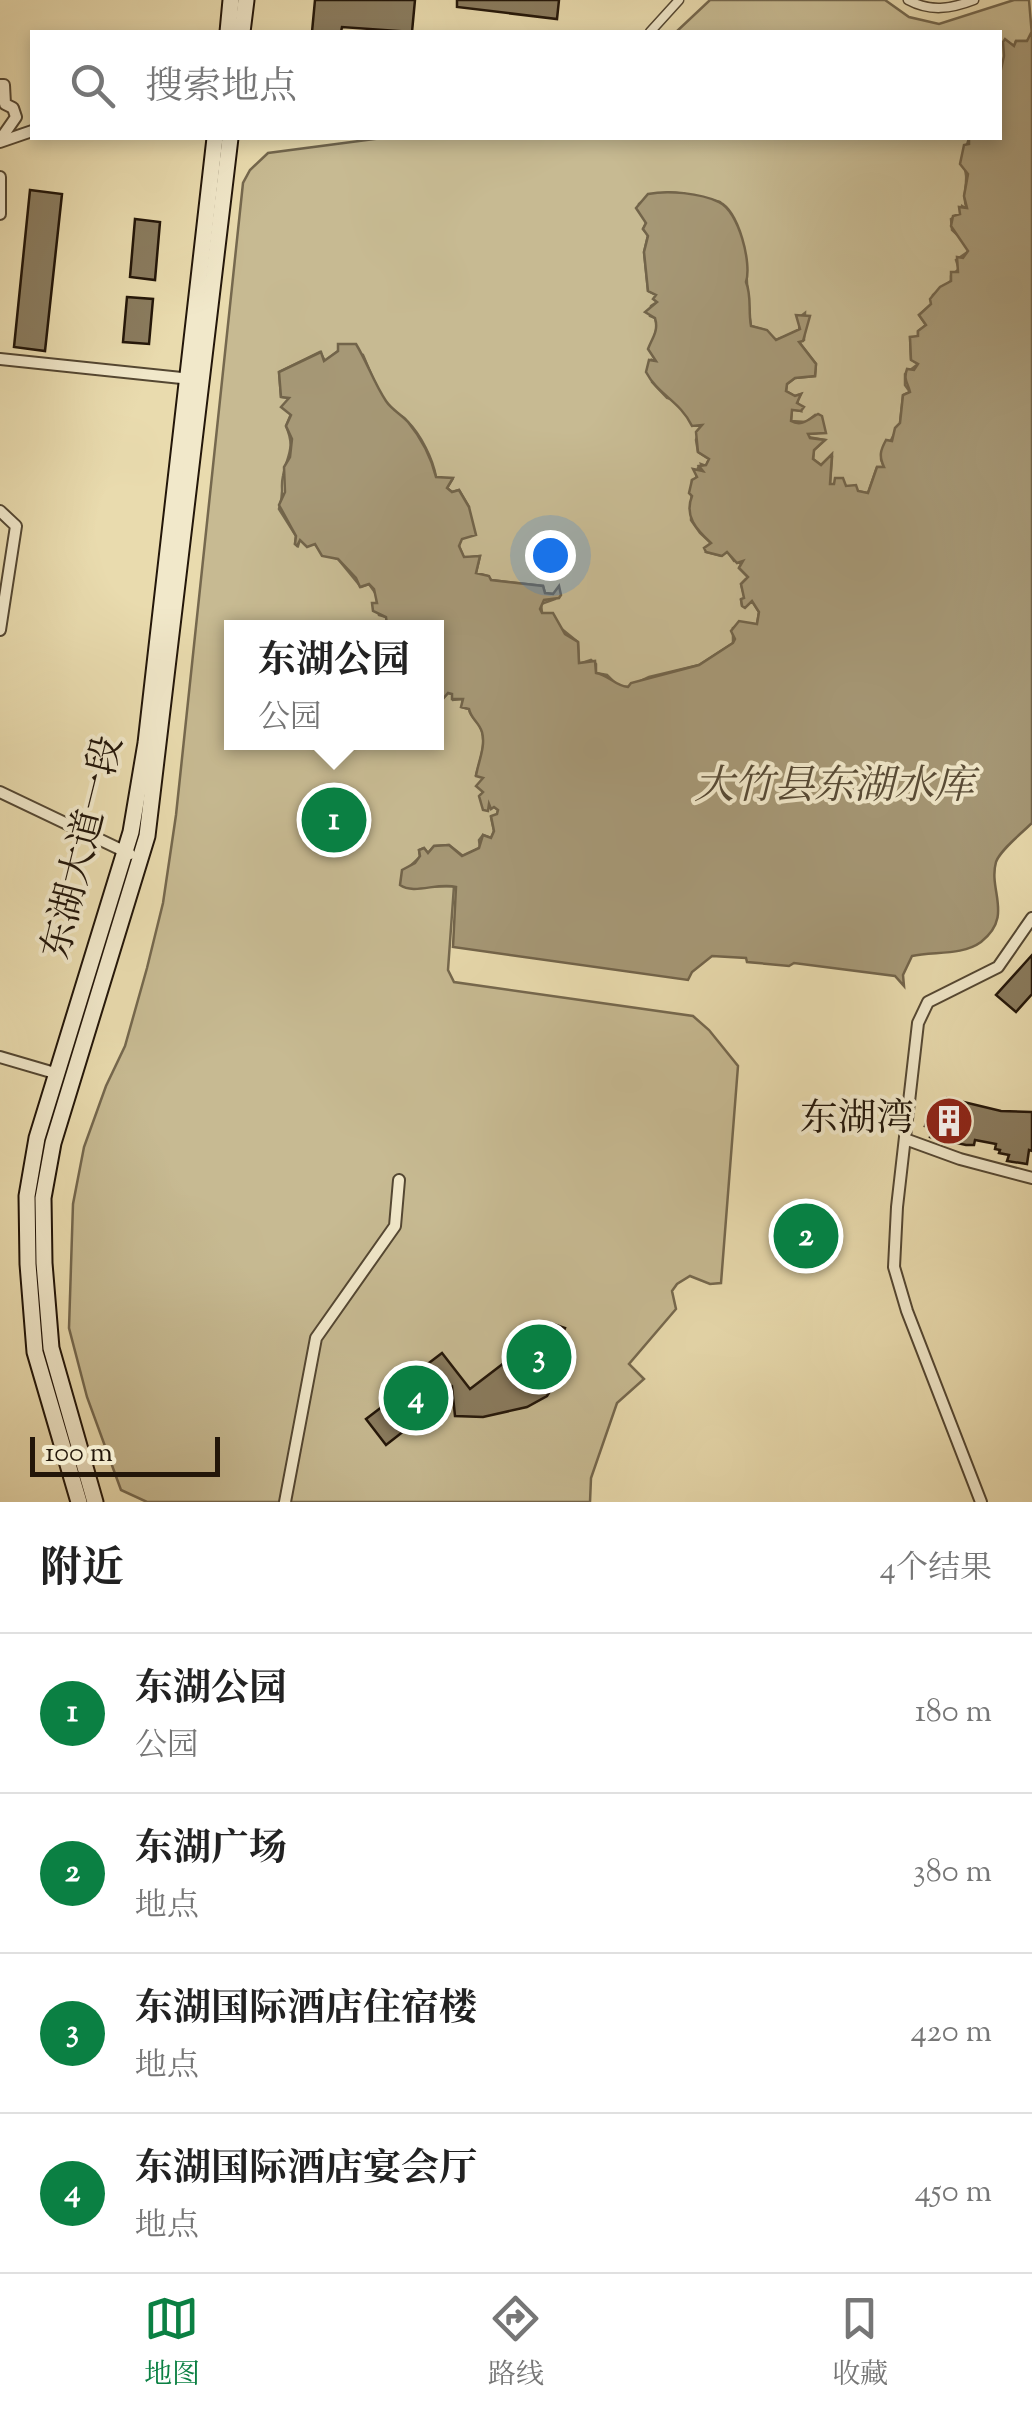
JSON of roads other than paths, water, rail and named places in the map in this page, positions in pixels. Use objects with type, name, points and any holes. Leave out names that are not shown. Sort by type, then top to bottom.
[{"type":"main road","points":[[228,30],[231,0]]},
{"type":"main road","points":[[242,30],[246,0]]},
{"type":"main road","name":"东湖大道一段","points":[[79,1502],[35,1352],[27,1196],[37,1138],[58,1074],[132,855],[146,836],[160,745],[216,140]]},
{"type":"main road","name":"东湖大道一段","points":[[195,380],[230,140]]},
{"type":"main road","name":"东湖大道一段","points":[[95,1502],[51,1348],[43,1198],[52,1143],[132,855]]},
{"type":"street","points":[[652,30],[679,0]]},
{"type":"street","points":[[908,0],[925,9],[959,6],[974,0]]},
{"type":"street","points":[[0,85],[4,86],[5,104],[13,108],[16,117],[0,141]]},
{"type":"street","points":[[0,141],[30,132]]},
{"type":"street","points":[[0,177],[0,214]]},
{"type":"street","points":[[0,358],[195,380]]},
{"type":"street","points":[[0,512],[16,526],[0,630]]},
{"type":"street","points":[[0,792],[132,855]]},
{"type":"street","points":[[981,1502],[907,1312],[894,1267],[904,1139],[918,1023],[928,1002],[998,967],[1032,918]]},
{"type":"street","points":[[0,1057],[58,1074]]},
{"type":"street","points":[[904,1139],[1032,1178]]},
{"type":"street","points":[[285,1502],[316,1338],[395,1226],[398,1180]]},
{"type":"water","name":"大竹县东湖水库","points":[[1032,33],[1032,823],[996,862],[998,913],[991,932],[965,949],[912,956],[903,975],[904,986],[895,976],[794,963],[789,966],[747,962],[746,958],[712,956],[688,980],[453,947],[456,887],[406,888],[400,885],[402,870],[415,863],[419,850],[424,848],[428,853],[434,846],[449,845],[462,856],[479,848],[483,835],[491,838],[491,816],[498,810],[491,809],[489,804],[488,811],[483,810],[479,796],[483,792],[476,786],[483,778],[476,776],[482,732],[469,709],[461,707],[463,699],[452,699],[448,693],[444,698],[444,620],[386,620],[373,611],[372,603],[377,603],[369,584],[360,587],[338,559],[322,556],[315,544],[307,547],[300,540],[295,544],[296,536],[279,505],[285,492],[284,467],[290,457],[292,439],[286,426],[291,415],[281,407],[289,398],[281,397],[279,372],[321,352],[324,361],[338,351],[338,344],[356,344],[386,401],[422,442],[436,477],[453,478],[447,488],[452,492],[459,490],[469,507],[476,535],[462,539],[459,546],[464,557],[480,556],[476,573],[491,580],[543,586],[545,593],[553,594],[559,586],[561,595],[544,600],[542,613],[553,613],[565,634],[578,642],[579,663],[595,661],[596,673],[619,685],[628,687],[699,665],[733,643],[731,631],[739,621],[757,624],[759,612],[752,601],[745,608],[742,606],[741,584],[748,577],[739,568],[743,561],[737,563],[727,552],[722,556],[706,552],[704,548],[711,543],[691,516],[689,493],[692,480],[697,477],[693,469],[703,471],[699,466],[706,465],[709,459],[698,452],[696,432],[702,425],[692,426],[646,372],[649,360],[656,361],[648,349],[656,327],[655,318],[645,312],[657,302],[653,299],[656,295],[648,291],[644,252],[648,236],[643,229],[646,223],[636,208],[648,194],[665,192],[703,196],[726,207],[738,227],[745,251],[751,326],[767,330],[776,340],[800,329],[796,315],[810,316],[803,341],[799,342],[816,364],[815,376],[795,378],[787,384],[786,391],[795,396],[801,394],[797,403],[804,407],[801,411],[792,410],[791,421],[802,423],[818,414],[822,416],[826,433],[808,434],[810,438],[825,440],[814,450],[813,459],[821,465],[832,454],[830,484],[834,484],[835,478],[843,478],[846,486],[856,485],[858,491],[868,493],[877,467],[884,467],[881,450],[886,440],[892,441],[900,423],[903,395],[910,392],[907,369],[914,370],[918,364],[911,360],[910,337],[918,336],[926,325],[919,315],[940,287],[951,281],[951,272],[958,272],[957,257],[963,258],[968,251],[951,226],[953,216],[960,214],[959,207],[967,208],[964,196],[968,174],[960,164],[964,145],[969,140],[1002,140],[1003,42],[1005,39],[1014,46],[1016,41],[1027,41]]},
{"type":"place","name":"东湖公园","points":[[334,820]]},
{"type":"place","name":"东湖湾","points":[[949,1121]]},
{"type":"place","name":"东湖广场","points":[[806,1236]]},
{"type":"place","name":"东湖国际酒店住宿楼","points":[[539,1357]]},
{"type":"place","name":"东湖国际酒店宴会厅","points":[[416,1398]]}]
